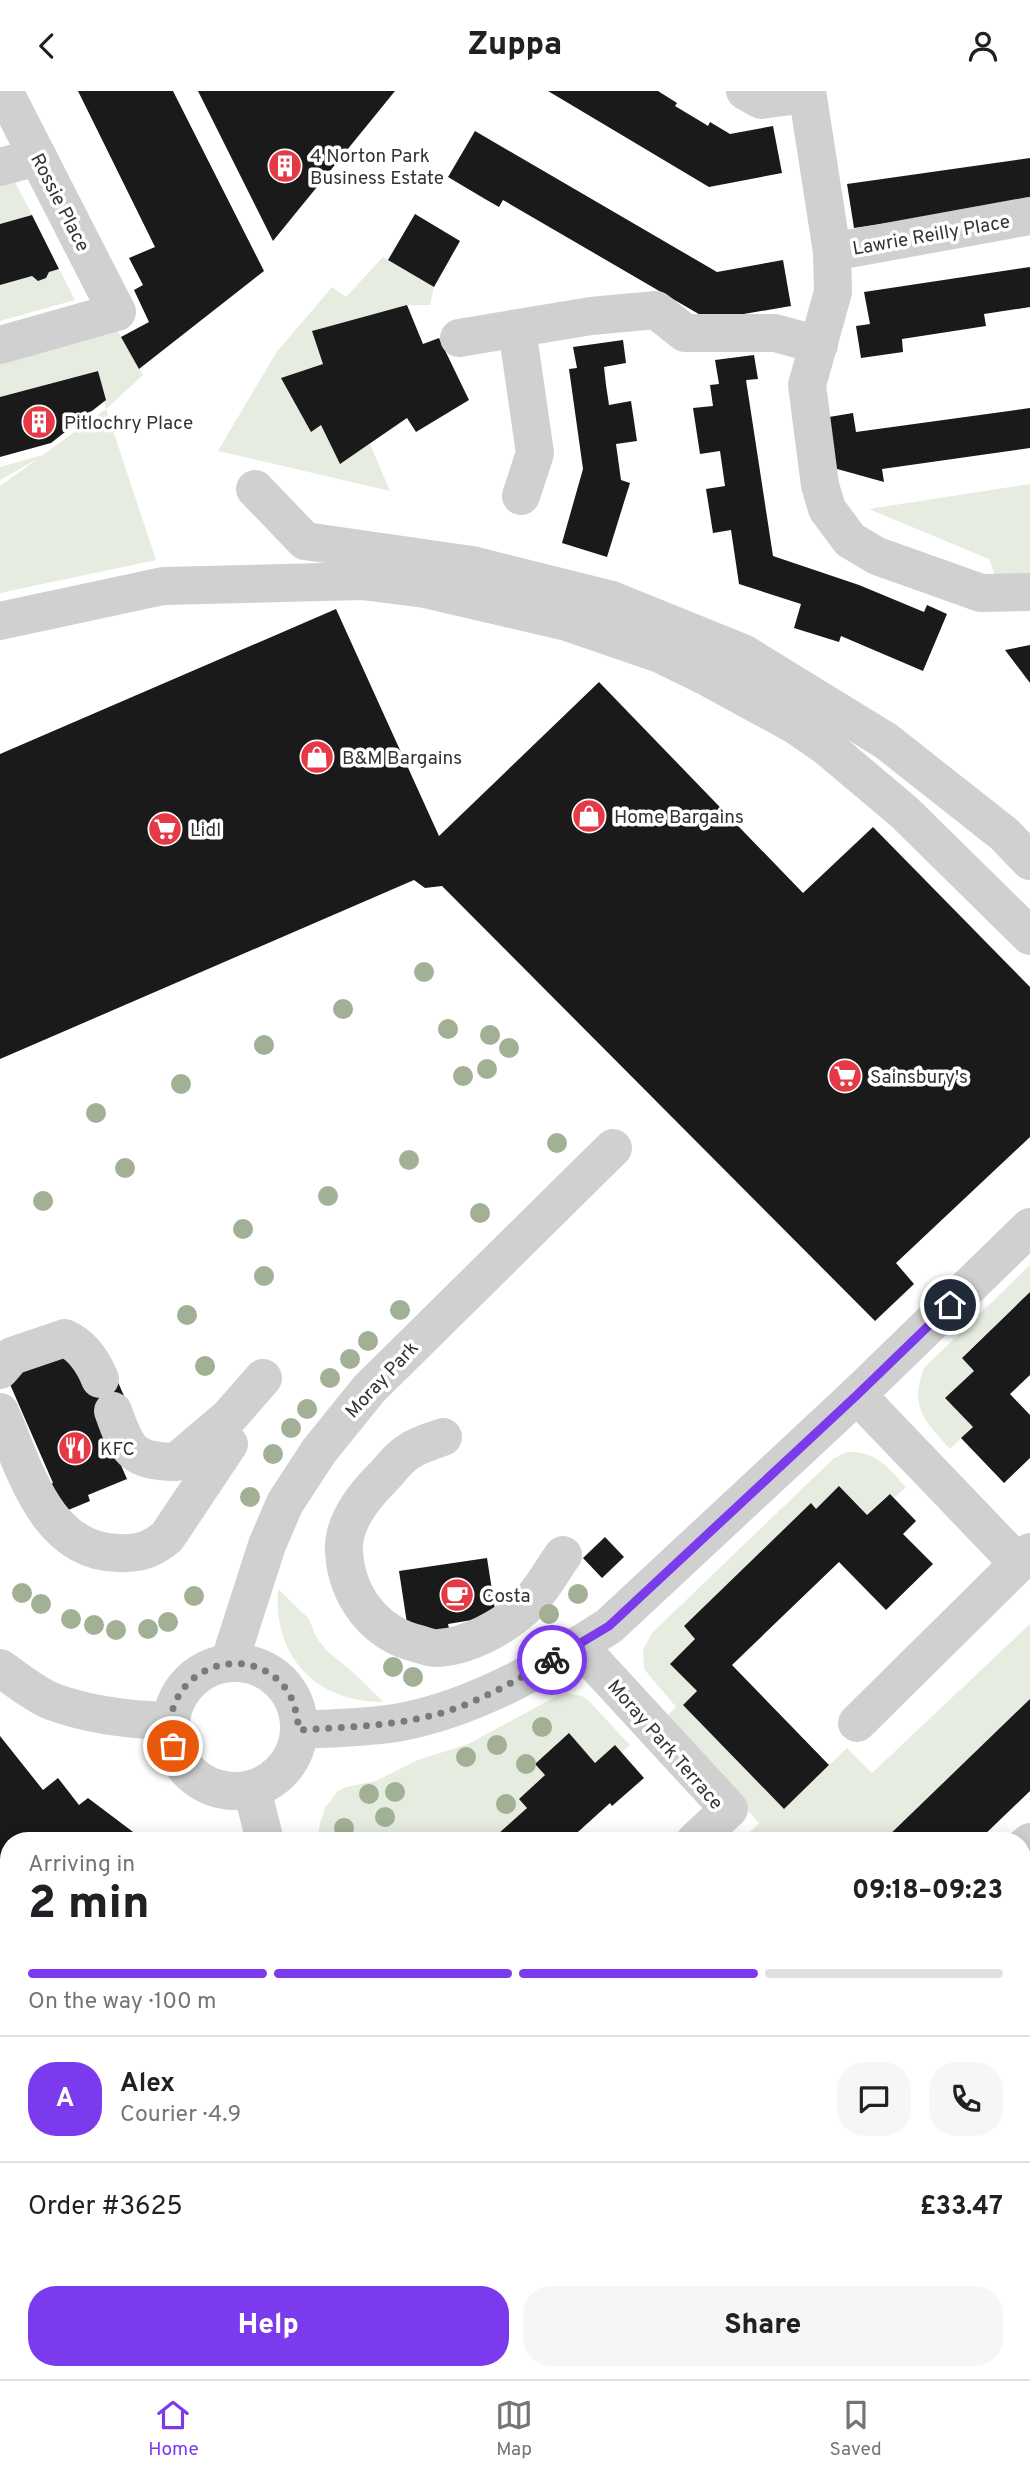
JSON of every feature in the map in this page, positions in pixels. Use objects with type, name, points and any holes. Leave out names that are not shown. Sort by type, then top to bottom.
[{"type":"street","name":"Rossie Place","points":[[0,345],[117,312],[4,91]]},
{"type":"street","name":"Lawrie Reilly Place","points":[[745,91],[761,100],[806,92],[832,253],[833,292],[807,385],[818,472],[827,509],[849,540],[877,556],[981,593],[1030,592]]},
{"type":"street","points":[[0,167],[38,157]]},
{"type":"street","name":"Lawrie Reilly Place","points":[[832,253],[1030,216]]},
{"type":"street","points":[[459,338],[591,316],[656,310],[685,333],[775,333],[819,345]]},
{"type":"street","points":[[517,329],[535,453],[521,496]]},
{"type":"street","points":[[255,489],[304,541],[472,565],[600,597],[743,653],[886,741],[1004,834],[1030,861]]},
{"type":"street","points":[[0,621],[163,586],[362,581],[425,589],[567,622],[660,655],[709,677],[795,725],[828,748],[904,812],[1030,936]]},
{"type":"street","name":"Moray Park","points":[[229,1663],[267,1545],[285,1503],[319,1451],[349,1412],[419,1338],[613,1148]]},
{"type":"street","points":[[299,1730],[398,1723],[445,1712],[487,1695],[609,1626],[857,1395],[1030,1227]]},
{"type":"street","points":[[0,1370],[12,1356],[65,1338],[75,1343],[83,1351],[133,1453],[143,1458],[176,1462],[229,1417],[263,1378]]},
{"type":"street","points":[[857,1395],[1024,1557],[857,1723]]},
{"type":"street","points":[[0,1412],[40,1502],[53,1522],[78,1543],[111,1553],[143,1552],[155,1547],[167,1537],[229,1444]]},
{"type":"street","points":[[443,1437],[407,1452],[371,1489],[351,1518],[343,1550],[349,1574],[362,1608],[378,1626],[408,1642],[438,1649],[470,1641],[506,1623],[527,1606],[563,1555]]},
{"type":"street","name":"Moray Park Terrace","points":[[578,1645],[729,1809],[705,1832]]},
{"type":"street","points":[[229,1663],[251,1665],[271,1674],[286,1689],[296,1709],[299,1730],[295,1750],[285,1768],[270,1781],[252,1789],[227,1791],[203,1784],[185,1768],[173,1746],[170,1721],[182,1690],[194,1677],[208,1669],[229,1663]]},
{"type":"street","points":[[0,1668],[50,1700],[118,1716],[170,1721]]},
{"type":"street","points":[[252,1789],[263,1832]]},
{"type":"shaded area","points":[[15,182],[32,215],[0,224],[0,186]]},
{"type":"shaded area","points":[[383,257],[434,287],[430,305],[407,305],[313,331],[323,364],[282,378],[321,425],[340,463],[370,444],[390,491],[218,451],[276,353],[332,287],[346,297]]},
{"type":"shaded area","points":[[59,269],[75,300],[0,321],[0,285],[32,276],[38,280],[46,278],[49,272]]},
{"type":"shaded area","points":[[118,331],[143,375],[106,409],[97,371],[0,397],[0,363]]},
{"type":"shaded area","points":[[106,409],[156,560],[0,593],[0,486],[39,458],[0,480],[0,467],[43,455]]},
{"type":"shaded area","points":[[1030,484],[1030,575],[996,578],[989,559],[869,509]]},
{"type":"shaded area","points":[[1030,1265],[1030,1292],[962,1357],[974,1371],[945,1399],[973,1427],[950,1449],[922,1413],[918,1393],[924,1368]]},
{"type":"shaded area","points":[[846,1452],[874,1457],[906,1487],[894,1498],[889,1494],[867,1515],[839,1487],[816,1509],[811,1504],[684,1626],[695,1639],[670,1664],[697,1691],[684,1705],[784,1809],[847,1748],[872,1773],[1030,1624],[1030,1699],[892,1832],[750,1832],[759,1823],[668,1715],[676,1707],[644,1669],[643,1650],[652,1633],[833,1459]]},
{"type":"shaded area","points":[[278,1589],[309,1619],[316,1637],[327,1651],[383,1702],[359,1700],[338,1694],[319,1684],[304,1671],[291,1655],[283,1635],[278,1613]]},
{"type":"shaded area","points":[[566,1693],[588,1700],[630,1745],[621,1752],[615,1745],[595,1763],[568,1734],[536,1763],[545,1775],[519,1799],[527,1808],[500,1832],[319,1832],[325,1808],[337,1792],[346,1787],[376,1781],[418,1760],[468,1744]]},
{"type":"building","points":[[78,91],[173,91],[264,271],[139,369],[121,337],[149,322],[134,290],[143,285],[129,258],[155,247]]},
{"type":"building","name":"4 Norton Park Business Estate","points":[[198,91],[395,91],[273,241]]},
{"type":"building","points":[[548,91],[658,91],[677,103],[675,106],[708,126],[710,122],[730,134],[773,126],[782,173],[709,187]]},
{"type":"building","points":[[475,131],[717,272],[783,260],[791,306],[709,320],[503,200],[499,207],[448,177]]},
{"type":"building","points":[[1030,158],[1030,202],[854,228],[847,184]]},
{"type":"building","points":[[415,214],[460,241],[434,287],[388,260]]},
{"type":"building","points":[[32,215],[59,269],[49,272],[46,278],[38,281],[32,276],[0,285],[0,224]]},
{"type":"building","points":[[1030,267],[1030,307],[984,314],[986,326],[902,339],[903,352],[861,358],[856,326],[870,324],[864,292]]},
{"type":"building","points":[[407,305],[423,344],[439,338],[469,400],[416,432],[407,418],[340,464],[321,425],[311,432],[281,378],[323,364],[312,331]]},
{"type":"building","points":[[623,340],[626,363],[604,367],[606,385],[609,405],[631,401],[637,441],[616,444],[621,480],[630,483],[607,557],[562,543],[583,469],[569,369],[577,368],[573,347]]},
{"type":"building","points":[[754,355],[758,379],[746,380],[773,556],[859,585],[924,612],[927,605],[947,614],[923,671],[841,636],[839,642],[794,628],[801,604],[739,584],[731,530],[713,533],[706,489],[725,486],[720,451],[700,454],[693,408],[713,406],[710,385],[719,384],[715,360]]},
{"type":"building","name":"Pitlochry Place","points":[[98,371],[106,400],[51,443],[0,457],[0,397]]},
{"type":"building","points":[[1030,408],[1030,448],[882,469],[884,482],[830,467],[823,418],[853,413],[856,432]]},
{"type":"building","points":[[336,609],[439,836],[599,682],[803,893],[873,827],[1030,987],[1030,1137],[896,1263],[914,1284],[875,1321],[442,886],[425,888],[414,880],[0,1059],[0,754]]},
{"type":"building","points":[[1030,645],[1030,683],[1005,650]]},
{"type":"building","points":[[1030,1292],[1030,1375],[1010,1394],[1030,1415],[1030,1458],[1004,1483],[961,1438],[973,1427],[945,1398],[974,1371],[962,1358]]},
{"type":"building","name":"KFC","points":[[71,1343],[114,1373],[128,1405],[100,1417],[127,1479],[88,1495],[90,1501],[61,1513],[49,1485],[53,1483],[9,1382],[9,1369]]},
{"type":"building","points":[[839,1486],[867,1515],[890,1494],[916,1521],[903,1534],[933,1564],[886,1610],[839,1562],[732,1665],[829,1765],[784,1809],[683,1705],[697,1691],[670,1664],[695,1639],[684,1626],[811,1503],[816,1509]]},
{"type":"building","points":[[605,1537],[624,1557],[602,1578],[583,1558]]},
{"type":"building","points":[[487,1558],[496,1616],[448,1624],[450,1633],[408,1630],[399,1571]]},
{"type":"building","points":[[1030,1699],[1030,1791],[987,1832],[892,1832]]},
{"type":"building","points":[[569,1733],[595,1763],[615,1745],[644,1778],[612,1806],[610,1803],[578,1832],[500,1832],[527,1808],[519,1799],[545,1775],[535,1764]]},
{"type":"building","points":[[0,1736],[43,1790],[58,1778],[79,1805],[88,1798],[133,1832],[0,1832]]},
{"type":"way so far","points":[[173,1746],[170,1721],[182,1690],[194,1677],[219,1665],[240,1663],[271,1674],[286,1689],[296,1709],[299,1730],[398,1723],[445,1712],[487,1695],[552,1660]]},
{"type":"place","name":"4 Norton Park Business Estate","points":[[285,166]]},
{"type":"place","name":"Pitlochry Place","points":[[39,422]]},
{"type":"place","name":"B&M Bargains","points":[[317,757]]},
{"type":"place","name":"Home Bargains","points":[[589,816]]},
{"type":"place","name":"Lidl","points":[[165,829]]},
{"type":"place","name":"Sainsbury's","points":[[845,1076]]},
{"type":"place","name":"KFC","points":[[75,1448]]},
{"type":"place","name":"Costa","points":[[457,1595]]},
{"type":"route","points":[[552,1660],[609,1626],[950,1305]]}]
